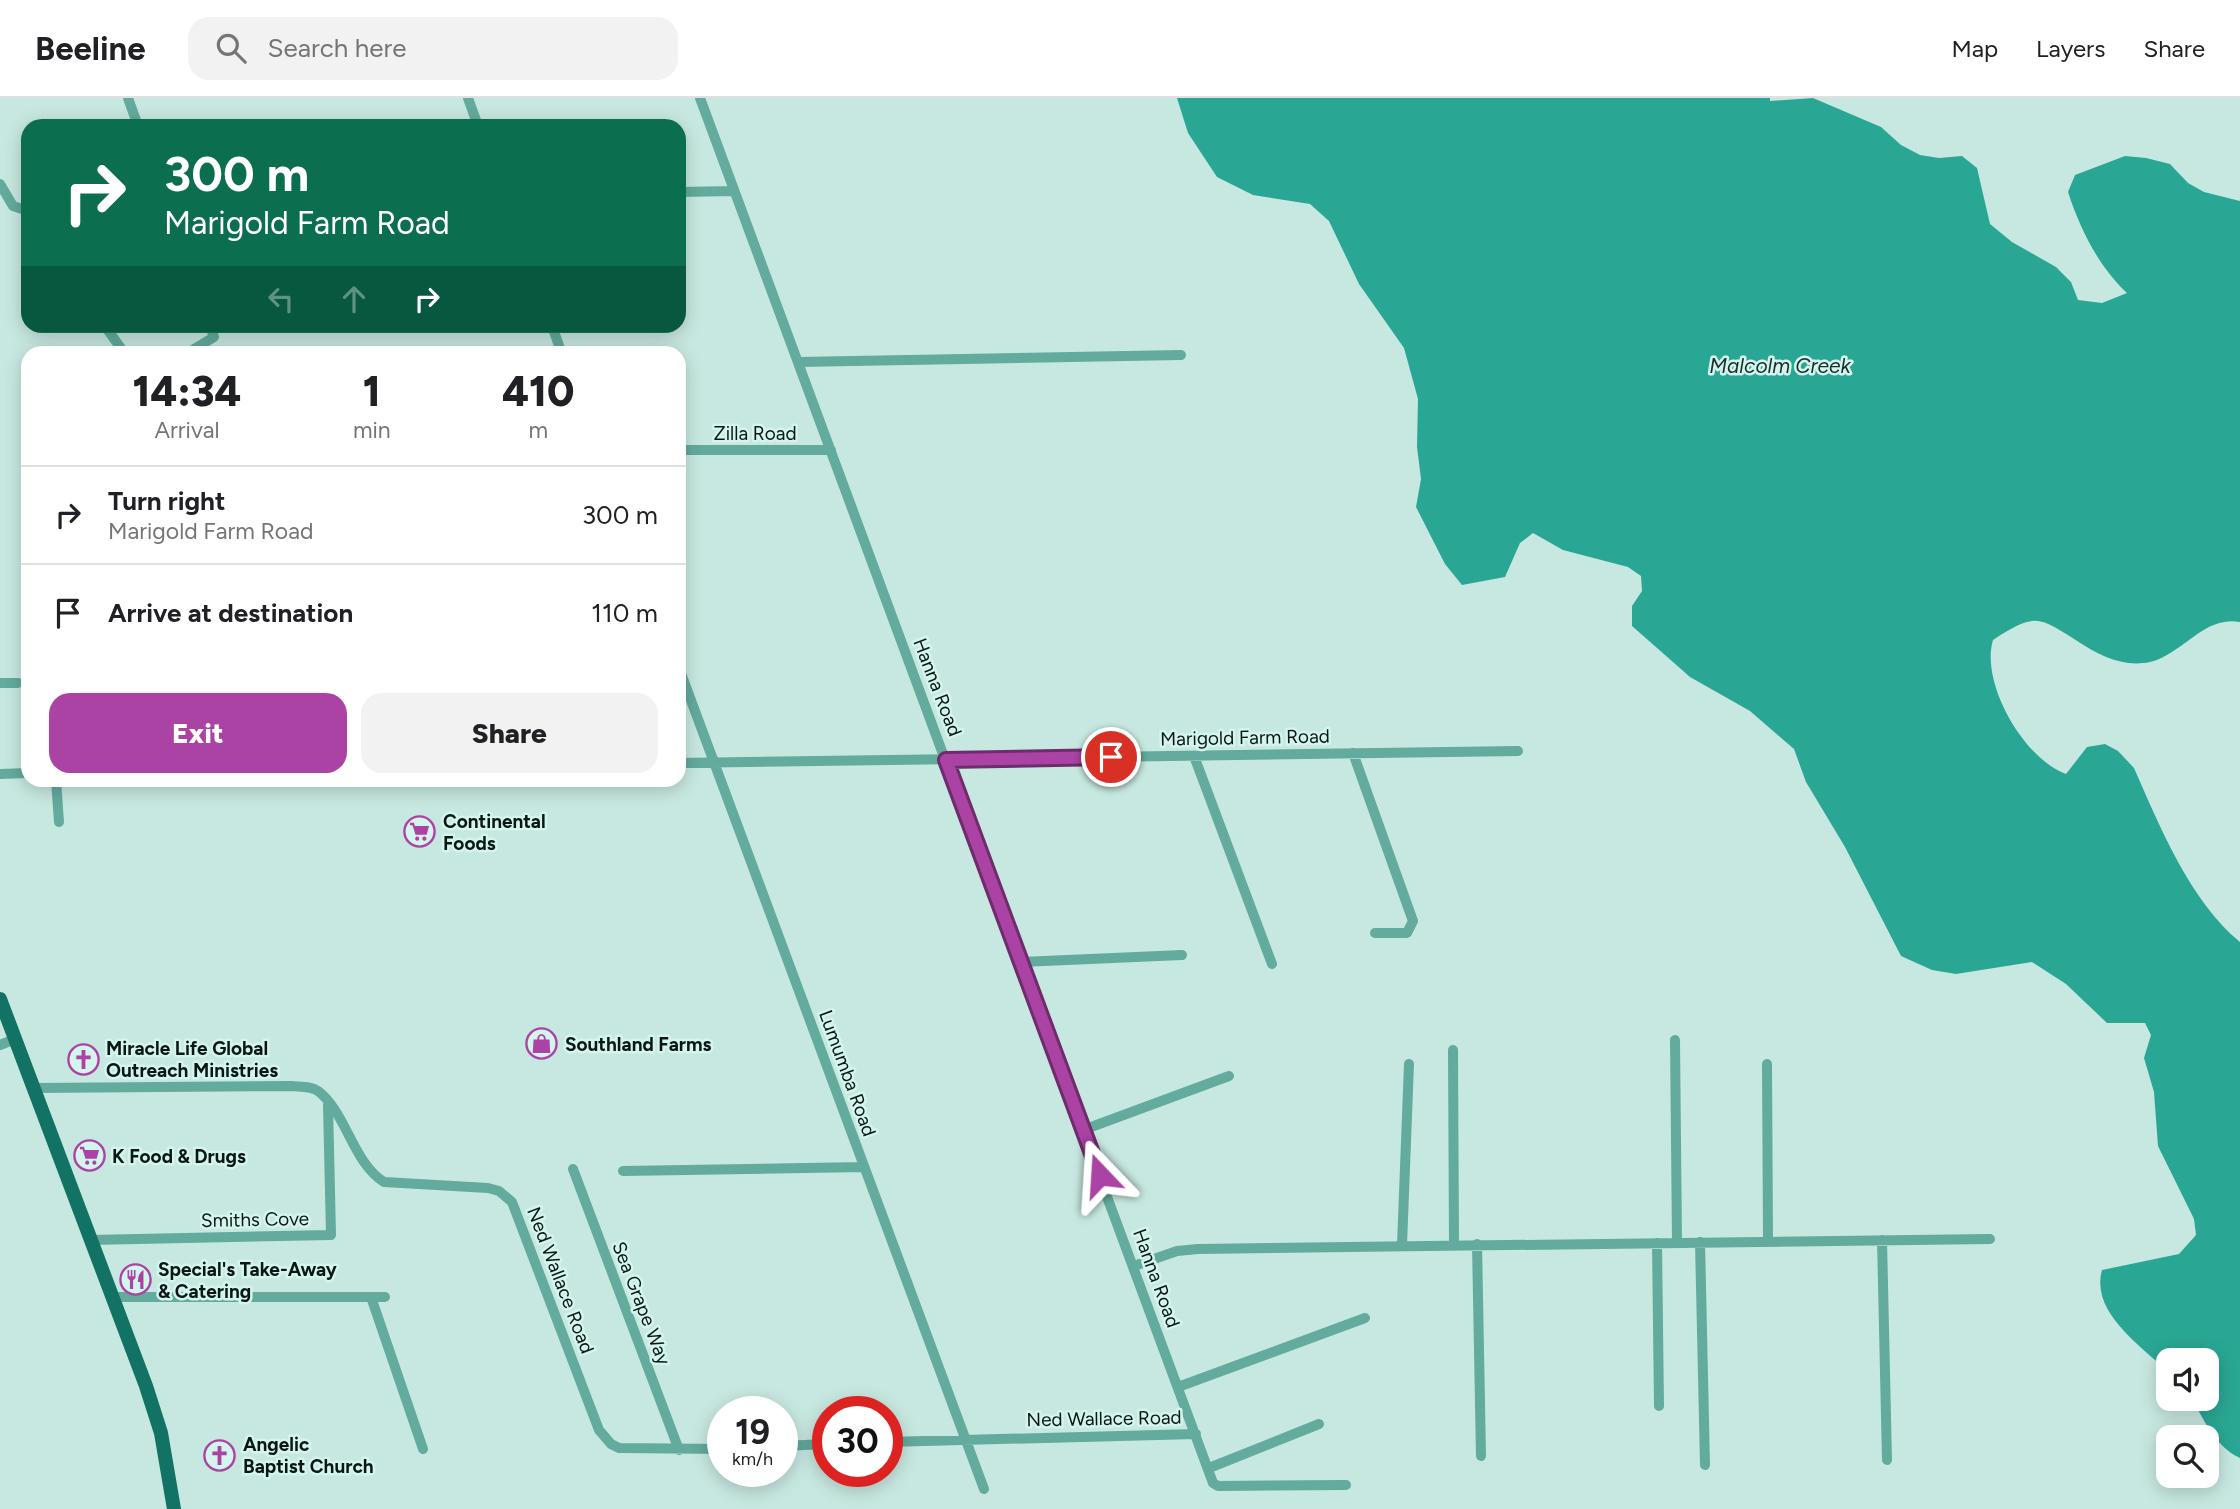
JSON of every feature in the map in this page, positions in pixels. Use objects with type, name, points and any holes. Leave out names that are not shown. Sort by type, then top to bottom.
[{"type":"main road","points":[[0,999],[156,1415],[174,1509]]},
{"type":"street","points":[[128,98],[136,119]]},
{"type":"street","points":[[468,98],[476,119]]},
{"type":"street","name":"Hanna Road","points":[[700,98],[1216,1486],[1346,1485]]},
{"type":"street","points":[[0,184],[13,206],[21,209]]},
{"type":"street","points":[[686,192],[734,191]]},
{"type":"street","points":[[199,346],[214,337],[213,333]]},
{"type":"street","points":[[798,362],[1181,355]]},
{"type":"street","name":"Zilla Road","points":[[686,450],[831,450]]},
{"type":"street","points":[[0,683],[18,683]]},
{"type":"street","name":"Lumumba Road","points":[[686,687],[984,1489]]},
{"type":"street","name":"Marigold Farm Road","points":[[686,763],[1518,751]]},
{"type":"street","points":[[1353,753],[1413,921],[1407,933],[1375,933]]},
{"type":"street","points":[[1194,756],[1272,964]]},
{"type":"street","points":[[0,774],[21,773]]},
{"type":"street","points":[[56,787],[59,822]]},
{"type":"street","points":[[1021,962],[1182,955]]},
{"type":"street","points":[[0,1045],[15,1039]]},
{"type":"street","points":[[1675,1040],[1677,1242]]},
{"type":"street","points":[[1453,1050],[1454,1244]]},
{"type":"street","points":[[1767,1063],[1768,1241]]},
{"type":"street","points":[[1402,1245],[1409,1064]]},
{"type":"street","points":[[1083,1130],[1229,1076]]},
{"type":"street","name":"Ned Wallace Road","points":[[33,1088],[315,1089],[328,1104],[371,1171],[384,1182],[488,1188],[508,1198],[515,1207],[604,1438],[619,1448],[707,1449]]},
{"type":"street","name":"Smiths Cove","points":[[90,1240],[331,1235],[328,1104]]},
{"type":"street","points":[[624,1171],[864,1167]]},
{"type":"street","name":"Sea Grape Way","points":[[573,1169],[679,1450]]},
{"type":"street","points":[[1134,1266],[1188,1249],[1990,1239]]},
{"type":"street","points":[[1882,1240],[1887,1460]]},
{"type":"street","points":[[1657,1242],[1659,1406]]},
{"type":"street","points":[[1699,1242],[1706,1465]]},
{"type":"street","points":[[1477,1244],[1481,1457]]},
{"type":"street","points":[[111,1297],[385,1297]]},
{"type":"street","points":[[371,1297],[423,1449]]},
{"type":"street","points":[[1178,1387],[1365,1318]]},
{"type":"street","points":[[1209,1468],[1319,1424]]},
{"type":"street","name":"Ned Wallace Road","points":[[903,1441],[1196,1434]]},
{"type":"water","name":"Malcolm Creek","points":[[1177,98],[1770,98],[1770,101],[1813,98],[1881,127],[1901,145],[1920,155],[1939,158],[1962,156],[1977,168],[1990,224],[2012,242],[2056,267],[2071,282],[2078,300],[2102,303],[2127,293],[2099,259],[2078,220],[2068,192],[2075,175],[2125,156],[2146,158],[2170,164],[2188,183],[2204,192],[2240,201],[2240,622],[2215,624],[2162,658],[2131,663],[2097,653],[2055,627],[2032,621],[2016,626],[1993,640],[1991,657],[1993,677],[2009,718],[2035,753],[2050,766],[2066,774],[2087,747],[2105,744],[2118,751],[2134,768],[2166,838],[2191,884],[2222,925],[2240,942],[2240,1458],[2219,1442],[2219,1425],[2207,1425],[2199,1411],[2219,1411],[2219,1348],[2156,1348],[2156,1361],[2111,1314],[2100,1286],[2102,1270],[2179,1254],[2196,1235],[2194,1219],[2158,1146],[2154,1092],[2144,1058],[2151,1035],[2145,1023],[2107,1023],[2066,984],[2032,962],[1956,974],[1932,970],[1901,956],[1845,847],[1806,782],[1794,749],[1750,711],[1690,677],[1632,626],[1632,606],[1642,591],[1641,576],[1628,567],[1563,550],[1533,533],[1520,543],[1505,577],[1462,585],[1445,564],[1416,507],[1421,479],[1417,447],[1418,399],[1404,348],[1359,284],[1329,221],[1310,204],[1253,195],[1217,177],[1188,133]]},
{"type":"place","name":"Continental Foods","points":[[420,832]]},
{"type":"place","name":"Southland Farms","points":[[542,1044]]},
{"type":"place","name":"Miracle Life Global Outreach Ministries","points":[[83,1059]]},
{"type":"place","name":"K Food & Drugs","points":[[89,1156]]},
{"type":"place","name":"Special's Take-Away & Catering","points":[[135,1280]]},
{"type":"place","name":"Angelic Baptist Church","points":[[220,1455]]},
{"type":"route","points":[[1100,1175],[946,760],[1111,757]]}]
